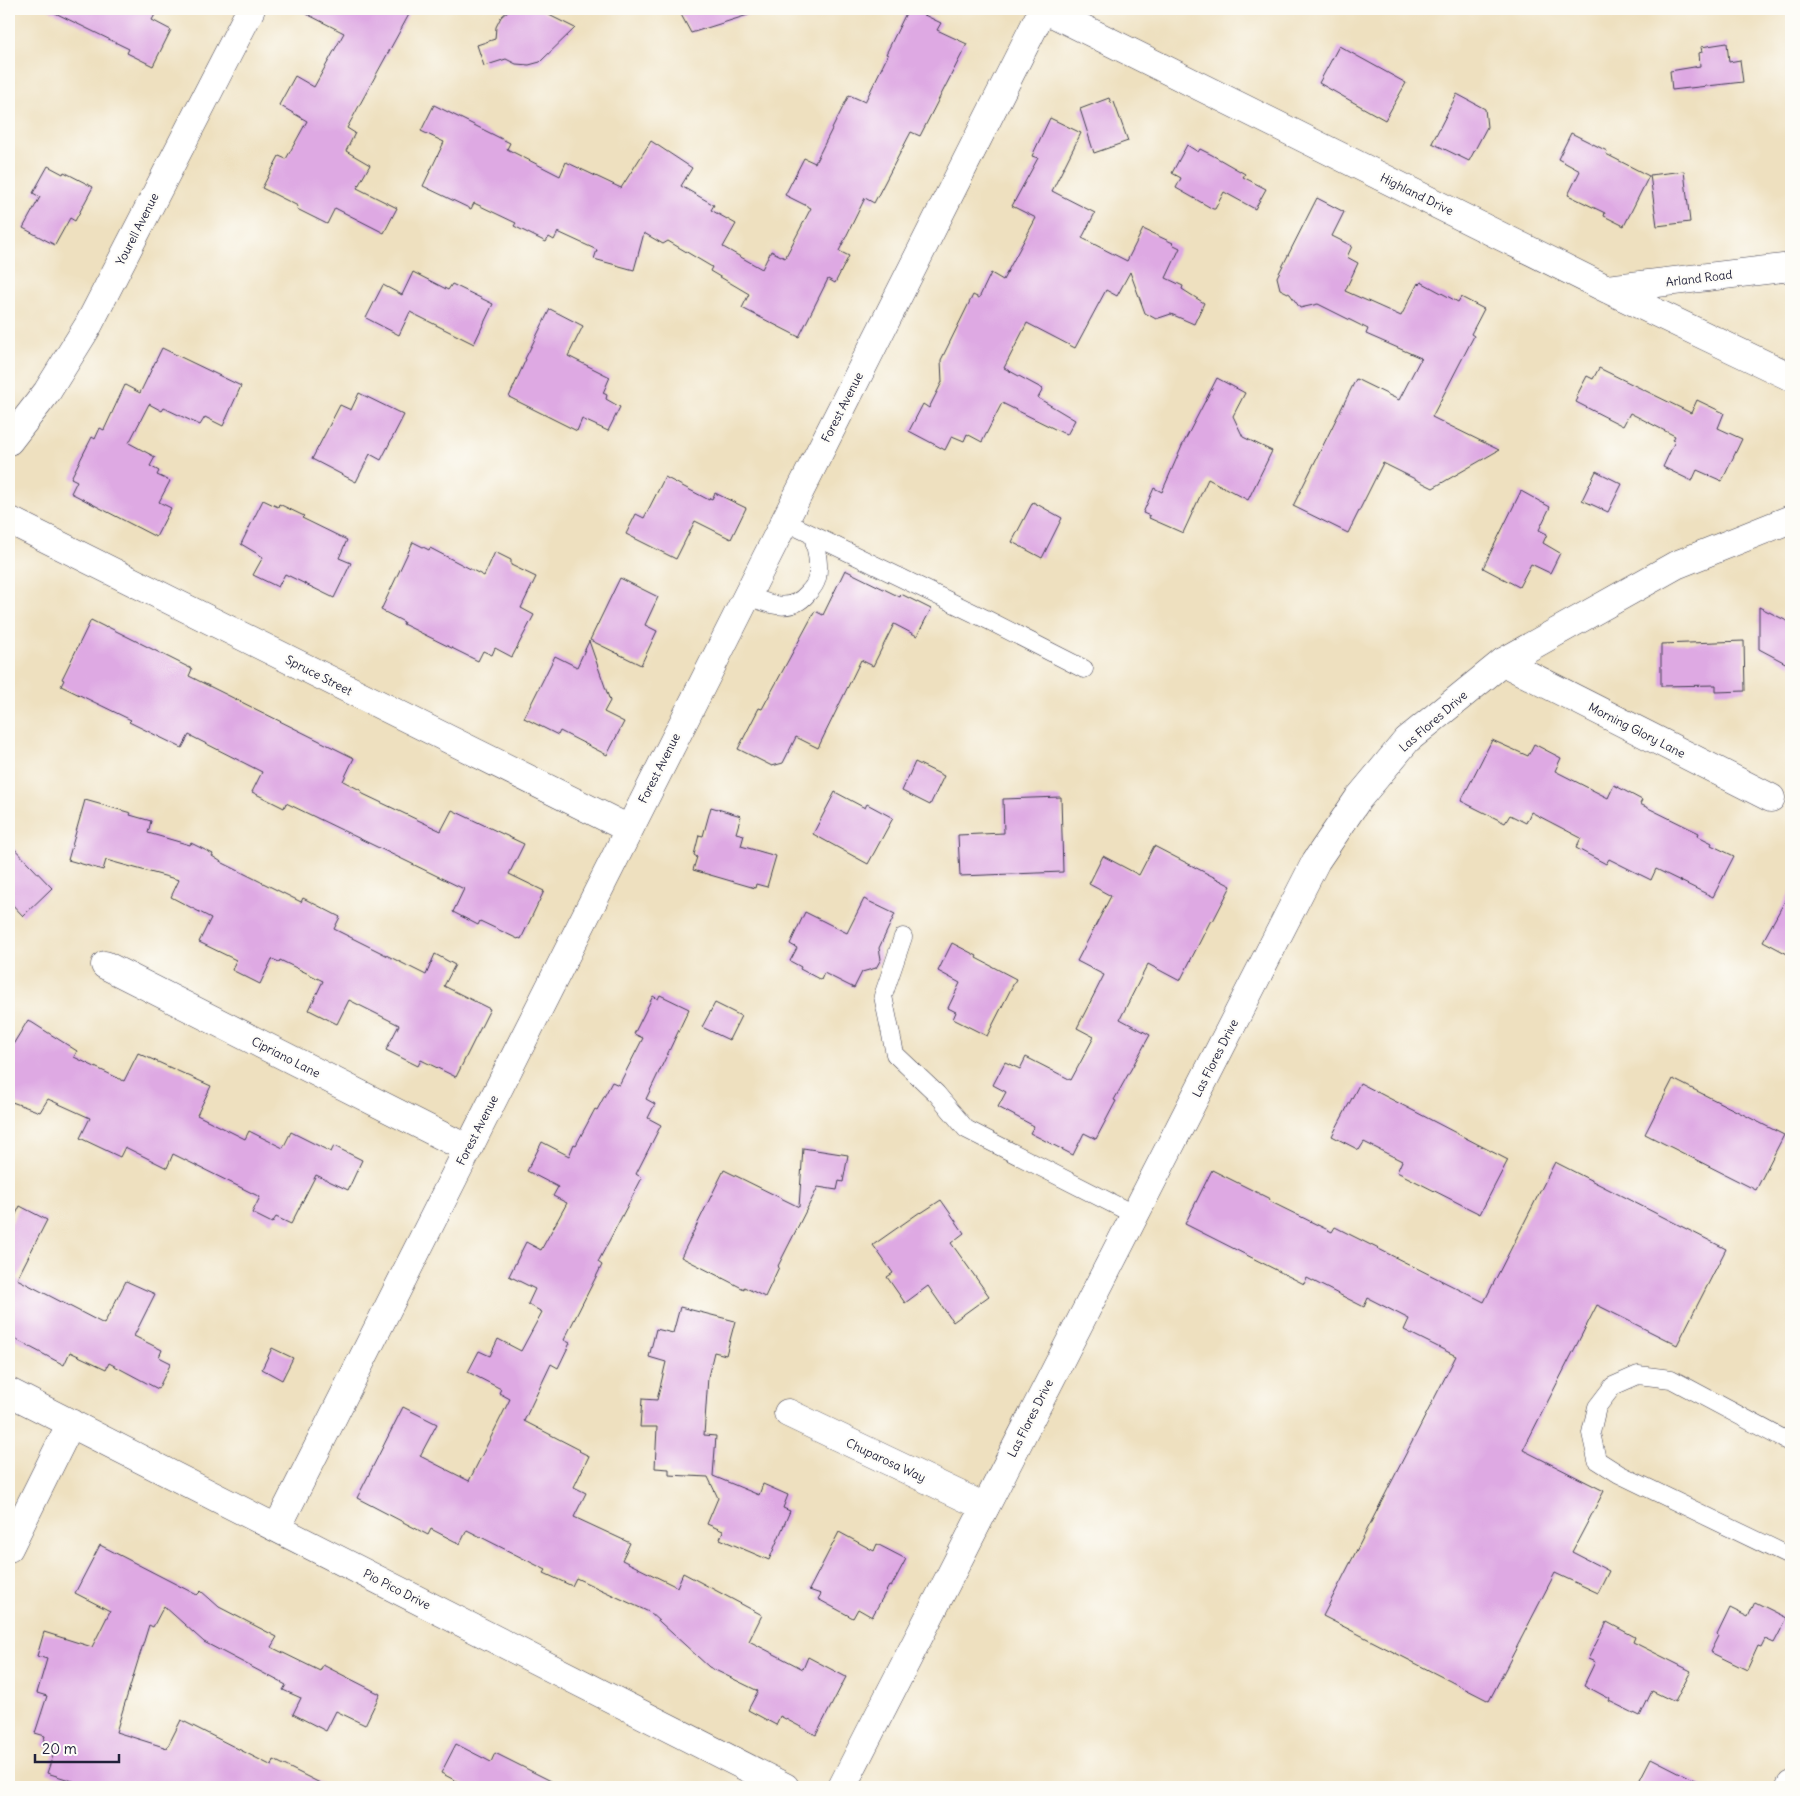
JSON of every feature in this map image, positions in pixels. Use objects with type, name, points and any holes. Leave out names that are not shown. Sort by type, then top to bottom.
[{"type":"street","name":"Yourell Avenue","points":[[9,441],[46,392],[88,326],[251,9]]},
{"type":"street","name":"Highland Drive","points":[[1044,9],[1607,289],[1791,377]]},
{"type":"street","name":"Forest Avenue","points":[[277,1528],[628,829],[1044,9]]},
{"type":"street","name":"Arland Road","points":[[1607,289],[1791,267]]},
{"type":"street","name":"Las Flores Drive","points":[[842,1787],[1316,861],[1358,798],[1407,740],[1503,662],[1676,565],[1791,519]]},
{"type":"street","name":"Spruce Street","points":[[9,520],[628,829]]},
{"type":"street","name":"Morning Glory Lane","points":[[1503,662],[1771,798]]},
{"type":"street","name":"Cipriano Lane","points":[[105,965],[468,1149]]},
{"type":"street","name":"Pio Pico Drive","points":[[9,1392],[785,1787]]},
{"type":"street","name":"Chuparosa Way","points":[[788,1413],[985,1507]]},
{"type":"street","points":[[9,1548],[70,1423]]},
{"type":"lane","points":[[784,521],[1084,669]]},
{"type":"lane","points":[[747,595],[769,604],[792,605],[800,602],[810,592],[817,579],[818,565],[813,535]]},
{"type":"lane","points":[[903,937],[883,996],[895,1054],[937,1094],[966,1129],[1134,1215]]},
{"type":"lane","points":[[1791,1442],[1671,1379],[1638,1375],[1613,1386],[1597,1406],[1591,1433],[1597,1460],[1620,1474],[1791,1557]]},
{"type":"building","points":[[47,9],[158,9],[152,20],[171,30],[153,66],[127,53],[129,49]]},
{"type":"building","points":[[297,9],[412,9],[347,128],[355,133],[346,151],[370,165],[357,188],[397,208],[384,233],[335,208],[327,224],[297,209],[298,206],[262,188],[279,156],[286,159],[307,121],[279,105],[295,76],[314,87],[344,33]]},
{"type":"building","points":[[510,9],[537,9],[575,28],[540,62],[529,65],[516,64],[506,59],[484,66],[477,45],[495,39],[496,27],[501,17]]},
{"type":"building","points":[[678,9],[750,9],[751,14],[691,33]]},
{"type":"building","points":[[908,9],[912,9],[941,23],[937,30],[967,44],[920,136],[911,132],[874,203],[865,198],[839,251],[849,256],[835,283],[828,279],[799,337],[742,308],[749,294],[710,271],[712,267],[668,241],[663,244],[644,233],[634,270],[594,259],[597,250],[558,232],[554,240],[549,237],[546,242],[514,226],[516,223],[474,203],[471,209],[423,186],[444,142],[421,131],[434,105],[510,143],[507,149],[560,176],[566,162],[621,188],[651,141],[692,168],[681,186],[714,205],[711,210],[736,224],[723,247],[762,269],[771,251],[785,258],[811,208],[785,195],[804,158],[815,163],[849,95],[865,102]]},
{"type":"building","points":[[1727,43],[1729,62],[1740,60],[1743,82],[1672,90],[1670,71],[1700,66],[1699,53],[1702,52],[1701,47]]},
{"type":"building","points":[[1339,46],[1406,83],[1385,120],[1319,83]]},
{"type":"building","points":[[1457,94],[1485,109],[1487,127],[1469,161],[1432,143]]},
{"type":"building","points":[[1109,98],[1111,103],[1114,102],[1128,141],[1094,153],[1080,109]]},
{"type":"building","points":[[1050,118],[1081,133],[1052,191],[1095,213],[1082,238],[1127,261],[1143,229],[1173,243],[1180,248],[1166,278],[1183,286],[1182,289],[1204,303],[1194,324],[1171,314],[1156,319],[1145,313],[1130,272],[1117,296],[1106,290],[1075,348],[1027,323],[1004,368],[1043,389],[1038,398],[1075,420],[1067,435],[1002,403],[982,442],[967,434],[964,441],[952,436],[945,450],[909,431],[923,404],[929,408],[942,382],[941,360],[973,295],[979,298],[991,273],[1003,280],[1036,218],[1012,206],[1038,158],[1032,156]]},
{"type":"building","points":[[1571,133],[1607,151],[1606,154],[1649,176],[1624,226],[1604,216],[1605,213],[1568,195],[1580,171],[1558,159]]},
{"type":"building","points":[[1187,145],[1198,152],[1200,149],[1212,155],[1245,174],[1243,177],[1266,189],[1255,209],[1224,192],[1215,209],[1213,209],[1176,188],[1181,178],[1172,173]]},
{"type":"building","points":[[48,166],[93,187],[75,221],[70,218],[55,245],[23,228],[40,197],[33,193]]},
{"type":"building","points":[[1684,171],[1690,222],[1657,226],[1650,175]]},
{"type":"building","points":[[1317,198],[1344,212],[1332,236],[1352,246],[1347,257],[1358,263],[1345,291],[1401,316],[1418,283],[1420,285],[1421,282],[1458,302],[1461,297],[1484,309],[1471,334],[1474,336],[1432,417],[1499,450],[1433,488],[1383,463],[1348,533],[1293,506],[1356,379],[1399,400],[1421,358],[1366,334],[1368,329],[1318,304],[1300,308],[1290,294],[1280,289],[1277,277]]},
{"type":"building","points":[[413,272],[448,290],[452,284],[493,304],[474,344],[410,312],[399,335],[366,318],[383,285],[402,295]]},
{"type":"building","points":[[550,309],[583,326],[568,356],[610,377],[603,393],[607,395],[606,399],[620,407],[608,431],[582,419],[577,431],[509,397],[525,359]]},
{"type":"building","points":[[162,348],[241,386],[223,426],[205,417],[200,425],[164,408],[162,411],[149,404],[129,443],[155,457],[150,466],[159,471],[157,475],[170,481],[159,502],[171,508],[156,537],[71,493],[77,481],[71,478],[92,437],[95,439],[100,428],[104,430],[125,385],[140,393]]},
{"type":"building","points":[[1599,368],[1691,413],[1697,400],[1724,413],[1718,428],[1742,439],[1722,481],[1697,470],[1692,481],[1663,467],[1675,441],[1673,440],[1675,436],[1630,413],[1623,426],[1576,402],[1578,398],[1576,397],[1587,376],[1593,379]]},
{"type":"building","points":[[1217,378],[1245,393],[1233,416],[1243,437],[1272,451],[1248,500],[1208,479],[1183,533],[1149,518],[1150,516],[1143,513],[1154,488],[1162,492],[1182,446]]},
{"type":"building","points":[[359,393],[404,415],[381,460],[370,454],[356,482],[312,459],[340,405],[351,410]]},
{"type":"building","points":[[1596,471],[1622,484],[1608,512],[1582,500]]},
{"type":"building","points":[[665,477],[709,500],[710,498],[712,499],[715,493],[746,508],[731,539],[695,521],[676,559],[626,534],[636,514],[644,518]]},
{"type":"building","points":[[1521,491],[1550,507],[1539,530],[1547,534],[1543,543],[1560,553],[1550,573],[1531,564],[1519,587],[1483,568]]},
{"type":"building","points":[[263,500],[278,507],[279,504],[304,516],[302,518],[347,540],[339,558],[351,563],[334,598],[285,574],[278,587],[253,575],[263,557],[241,544]]},
{"type":"building","points":[[1033,502],[1062,518],[1042,558],[1012,542]]},
{"type":"building","points":[[413,542],[429,550],[430,548],[484,576],[495,552],[511,560],[511,565],[536,577],[521,608],[534,615],[512,657],[495,648],[492,655],[483,651],[478,661],[403,624],[404,622],[381,610]]},
{"type":"building","points":[[845,570],[900,597],[901,594],[931,609],[917,636],[894,624],[873,666],[861,660],[818,748],[796,737],[783,763],[772,766],[738,749],[759,708],[762,709],[815,611],[823,615]]},
{"type":"building","points":[[620,578],[658,597],[645,625],[657,631],[641,665],[590,640]]},
{"type":"building","points":[[1759,607],[1791,623],[1791,666],[1759,649]]},
{"type":"building","points":[[91,620],[192,669],[189,676],[354,758],[343,781],[362,791],[361,793],[441,831],[452,810],[524,844],[509,874],[544,891],[521,939],[480,921],[478,925],[453,912],[464,889],[286,803],[284,808],[252,792],[262,772],[189,735],[182,748],[129,722],[131,720],[61,686],[64,680],[62,679]]},
{"type":"building","points":[[589,641],[610,701],[604,712],[624,722],[607,755],[560,731],[558,735],[524,718],[555,656],[577,667]]},
{"type":"building","points":[[1744,641],[1745,691],[1716,692],[1716,685],[1661,686],[1661,644]]},
{"type":"building","points":[[1492,740],[1528,756],[1534,744],[1561,758],[1555,771],[1608,798],[1614,785],[1642,800],[1640,804],[1699,833],[1698,836],[1712,843],[1711,845],[1734,856],[1713,897],[1656,869],[1651,880],[1609,859],[1606,864],[1576,848],[1581,838],[1531,812],[1526,823],[1510,815],[1505,823],[1461,801]]},
{"type":"building","points":[[915,762],[944,776],[930,805],[902,791]]},
{"type":"building","points":[[835,792],[865,808],[867,804],[893,818],[868,864],[813,834]]},
{"type":"building","points":[[1061,797],[1063,872],[960,876],[958,835],[1004,833],[1003,799]]},
{"type":"building","points":[[85,800],[131,813],[130,815],[151,821],[148,833],[190,845],[191,843],[213,854],[212,856],[223,863],[301,902],[303,898],[340,917],[334,929],[426,975],[435,954],[455,965],[444,986],[490,1009],[456,1077],[421,1060],[418,1066],[386,1050],[399,1025],[349,1000],[337,1024],[309,1010],[323,981],[280,960],[279,962],[272,959],[260,984],[232,970],[236,960],[199,942],[211,918],[171,897],[179,880],[106,860],[103,870],[68,860]]},
{"type":"building","points":[[711,807],[741,816],[736,833],[744,835],[741,846],[776,856],[767,887],[756,884],[755,888],[693,870],[697,857],[694,855],[699,835],[703,836]]},
{"type":"building","points":[[9,843],[52,888],[23,916],[9,901]]},
{"type":"building","points":[[1154,846],[1231,886],[1213,921],[1211,920],[1180,981],[1148,964],[1120,1019],[1150,1035],[1114,1100],[1116,1101],[1096,1139],[1084,1133],[1073,1155],[1030,1133],[1034,1126],[998,1107],[1006,1092],[993,1085],[1005,1062],[1020,1069],[1026,1057],[1071,1080],[1094,1037],[1077,1028],[1104,975],[1077,961],[1111,896],[1089,884],[1103,856],[1139,875]]},
{"type":"building","points":[[1791,890],[1791,956],[1763,941]]},
{"type":"building","points":[[864,899],[895,914],[879,948],[881,959],[876,968],[862,972],[854,988],[824,973],[821,980],[800,969],[801,967],[790,961],[797,948],[790,944],[805,912],[847,933]]},
{"type":"building","points":[[952,943],[1016,979],[987,1036],[953,1019],[956,1012],[948,1008],[960,983],[938,971]]},
{"type":"building","points":[[660,995],[689,1009],[646,1099],[655,1104],[648,1118],[661,1125],[636,1174],[642,1178],[598,1262],[602,1265],[564,1340],[570,1343],[558,1368],[551,1364],[524,1421],[589,1456],[574,1487],[586,1493],[574,1517],[630,1543],[622,1560],[677,1587],[683,1573],[762,1615],[749,1641],[803,1669],[808,1657],[846,1677],[816,1735],[780,1716],[776,1725],[748,1710],[758,1691],[709,1667],[649,1612],[576,1578],[572,1586],[544,1573],[546,1570],[467,1530],[460,1544],[431,1529],[428,1535],[357,1498],[403,1407],[437,1424],[420,1456],[469,1481],[510,1399],[499,1393],[501,1389],[468,1372],[479,1351],[490,1356],[498,1339],[521,1351],[542,1312],[528,1304],[535,1289],[509,1276],[526,1242],[541,1250],[567,1203],[553,1196],[558,1187],[527,1171],[542,1142],[569,1156],[574,1144],[576,1145],[612,1082],[619,1085],[643,1038],[634,1034],[653,996],[658,999]]},
{"type":"building","points":[[715,1003],[741,1016],[729,1040],[702,1027]]},
{"type":"building","points":[[28,1020],[77,1051],[74,1057],[124,1081],[138,1053],[211,1086],[197,1115],[245,1139],[249,1131],[283,1148],[291,1132],[331,1152],[334,1146],[362,1160],[348,1190],[316,1175],[291,1224],[276,1217],[272,1223],[252,1213],[260,1197],[173,1154],[167,1168],[125,1147],[120,1157],[80,1138],[90,1118],[48,1099],[40,1112],[9,1101],[9,1051]]},
{"type":"building","points":[[1673,1079],[1784,1135],[1756,1190],[1645,1134]]},
{"type":"building","points":[[1360,1083],[1508,1160],[1480,1214],[1397,1172],[1402,1161],[1364,1142],[1359,1150],[1332,1136]]},
{"type":"building","points":[[803,1148],[848,1155],[843,1182],[839,1181],[837,1190],[818,1187],[778,1266],[765,1297],[744,1287],[744,1289],[681,1257],[724,1170],[799,1207]]},
{"type":"building","points":[[1555,1162],[1726,1249],[1677,1345],[1597,1305],[1523,1450],[1604,1491],[1572,1552],[1609,1571],[1598,1593],[1555,1573],[1489,1701],[1323,1616],[1456,1356],[1404,1330],[1409,1319],[1368,1298],[1364,1307],[1307,1278],[1304,1284],[1185,1224],[1212,1170],[1332,1232],[1335,1227],[1484,1302]]},
{"type":"building","points":[[941,1200],[964,1233],[951,1243],[989,1296],[953,1322],[928,1286],[905,1303],[887,1277],[893,1273],[873,1245],[920,1212]]},
{"type":"building","points":[[20,1206],[47,1220],[17,1279],[104,1324],[126,1281],[155,1294],[134,1336],[162,1350],[159,1357],[171,1363],[158,1389],[109,1363],[106,1369],[70,1352],[64,1365],[9,1336],[9,1228]]},
{"type":"building","points":[[680,1307],[735,1321],[726,1355],[714,1352],[708,1377],[704,1435],[716,1436],[713,1476],[759,1495],[763,1484],[788,1495],[783,1508],[790,1511],[769,1560],[720,1539],[723,1531],[707,1524],[718,1498],[708,1477],[669,1475],[669,1469],[655,1468],[657,1427],[640,1427],[642,1399],[657,1400],[666,1362],[649,1357],[656,1329],[673,1333]]},
{"type":"building","points":[[272,1348],[293,1358],[282,1380],[262,1369]]},
{"type":"building","points":[[839,1532],[874,1551],[877,1544],[906,1559],[872,1617],[858,1609],[853,1618],[818,1599],[821,1594],[809,1590]]},
{"type":"building","points":[[100,1545],[197,1595],[201,1591],[219,1607],[277,1637],[271,1647],[320,1671],[323,1665],[380,1694],[365,1725],[336,1711],[326,1731],[293,1714],[301,1698],[283,1690],[286,1685],[204,1642],[164,1606],[153,1627],[149,1625],[116,1732],[167,1748],[181,1720],[272,1766],[274,1760],[328,1787],[92,1787],[47,1773],[55,1750],[42,1746],[45,1736],[35,1733],[47,1696],[37,1693],[47,1659],[37,1656],[44,1632],[92,1647],[110,1611],[75,1593]]},
{"type":"building","points":[[1755,1602],[1787,1618],[1774,1643],[1765,1639],[1761,1647],[1758,1646],[1747,1670],[1710,1652],[1730,1608],[1748,1617]]},
{"type":"building","points":[[1607,1622],[1635,1637],[1633,1642],[1691,1671],[1675,1702],[1652,1691],[1640,1716],[1609,1701],[1610,1699],[1584,1685],[1595,1662],[1588,1659]]},
{"type":"building","points":[[456,1744],[491,1762],[495,1753],[563,1787],[468,1787],[441,1773]]},
{"type":"building","points":[[1651,1758],[1708,1787],[1636,1787]]}]
